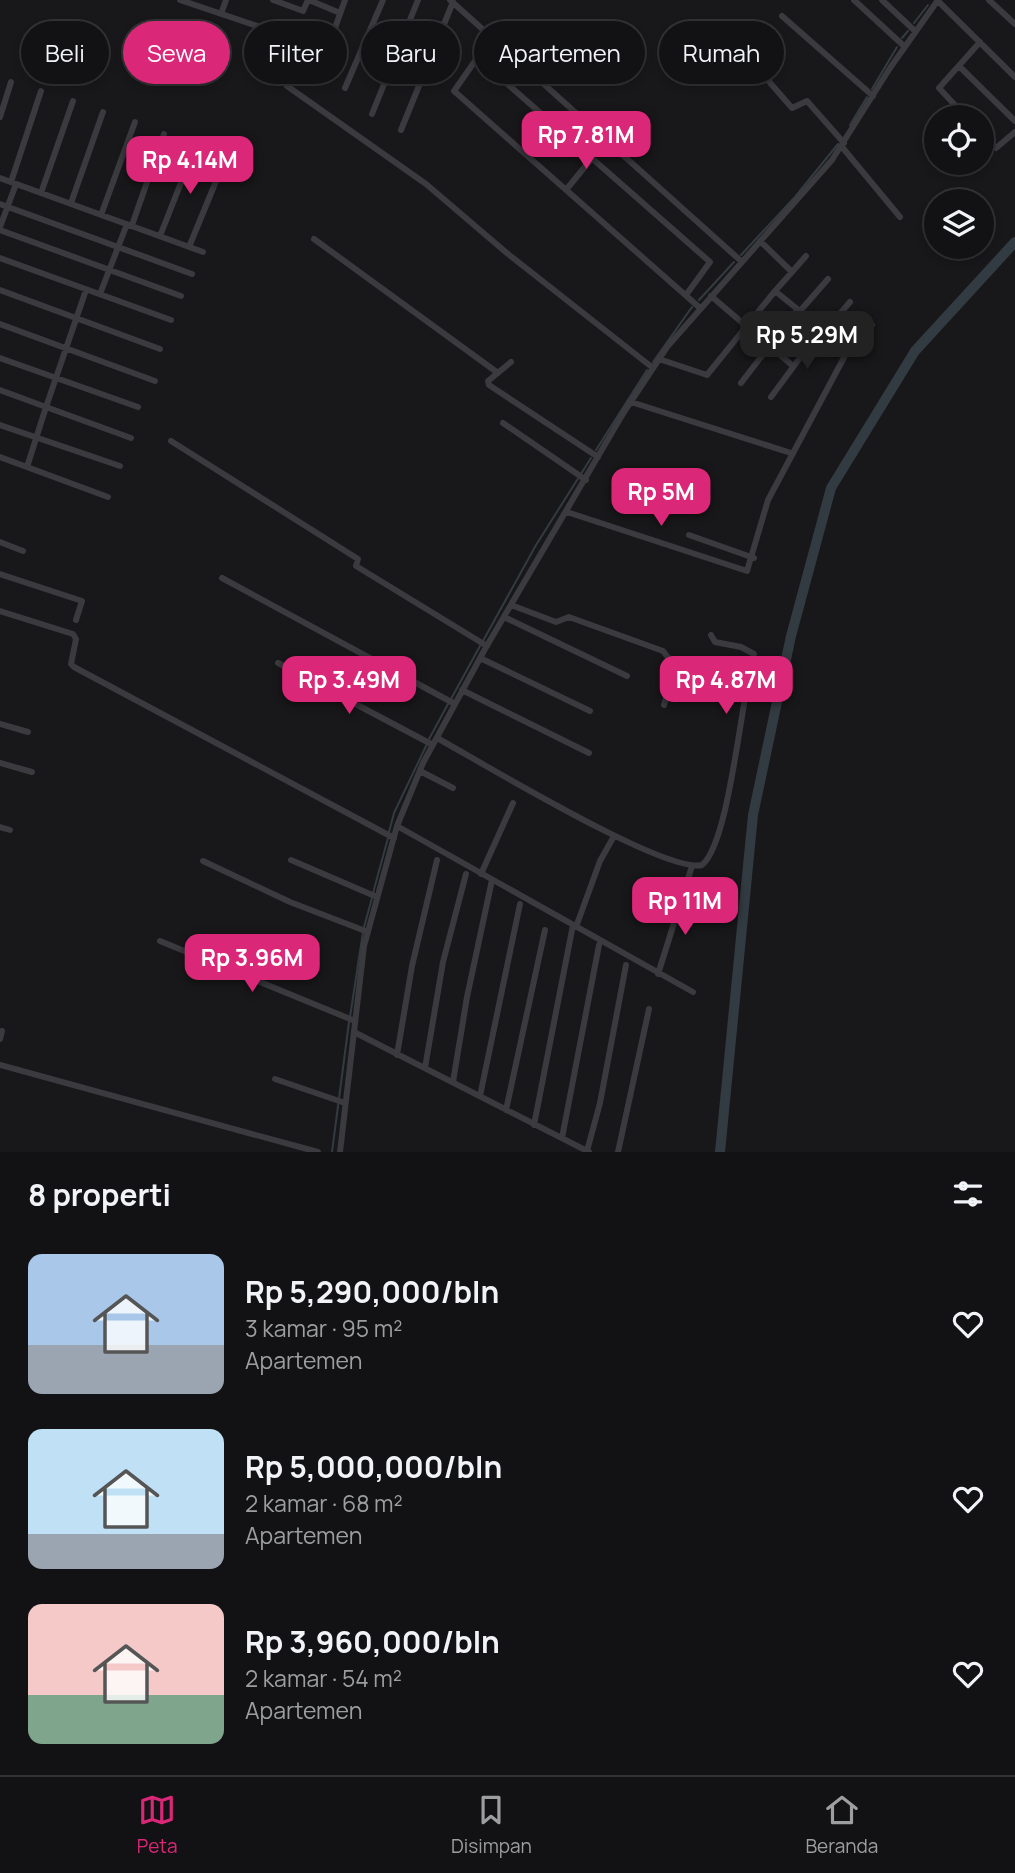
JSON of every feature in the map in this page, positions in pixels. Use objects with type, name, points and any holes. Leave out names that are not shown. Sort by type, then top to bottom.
[{"type":"street","points":[[180,0],[244,22]]},
{"type":"street","points":[[221,14],[226,0]]},
{"type":"street","points":[[273,0],[288,2],[303,11],[308,0],[340,13]]},
{"type":"street","points":[[337,21],[345,0]]},
{"type":"street","points":[[345,88],[383,0]]},
{"type":"street","points":[[372,114],[418,0]]},
{"type":"street","points":[[853,0],[905,47]]},
{"type":"street","points":[[883,0],[915,31]]},
{"type":"street","points":[[989,0],[1015,24]]},
{"type":"street","points":[[401,130],[453,1],[741,261]]},
{"type":"street","points":[[340,1152],[368,932],[397,826],[420,771],[462,690],[631,402],[659,359],[700,308],[843,145],[935,2],[1015,77]]},
{"type":"street","points":[[782,16],[873,96]]},
{"type":"street","points":[[955,105],[939,88],[980,42]]},
{"type":"street","points":[[686,295],[711,263],[480,60],[475,61],[454,91],[700,308]]},
{"type":"street","points":[[959,66],[1015,121]]},
{"type":"street","points":[[0,117],[11,82]]},
{"type":"street","points":[[772,84],[793,108],[807,101],[900,217]]},
{"type":"street","points":[[287,86],[426,184],[653,368]]},
{"type":"street","points":[[41,91],[14,183],[4,205],[0,229],[181,296]]},
{"type":"street","points":[[41,193],[73,101]]},
{"type":"street","points":[[71,203],[103,112]]},
{"type":"street","points":[[101,215],[135,122]]},
{"type":"street","points":[[994,146],[996,148],[1015,132]]},
{"type":"street","points":[[100,294],[163,134]]},
{"type":"street","points":[[160,236],[195,146]]},
{"type":"street","points":[[189,247],[226,157]]},
{"type":"street","points":[[566,190],[592,158]]},
{"type":"street","points":[[0,177],[202,252]]},
{"type":"street","points":[[4,205],[192,274]]},
{"type":"street","points":[[314,239],[498,373]]},
{"type":"street","points":[[760,241],[792,272]]},
{"type":"street","points":[[659,359],[707,375],[744,326],[806,256]]},
{"type":"street","points":[[0,258],[171,320]]},
{"type":"street","points":[[741,383],[769,346],[828,279]]},
{"type":"street","points":[[0,290],[160,349]]},
{"type":"street","points":[[27,467],[54,377],[86,290]]},
{"type":"street","points":[[775,291],[847,353]]},
{"type":"street","points":[[710,296],[793,366]]},
{"type":"street","points":[[771,397],[793,366],[850,302]]},
{"type":"street","points":[[0,324],[155,381]]},
{"type":"street","points":[[568,512],[747,571],[754,558],[764,509],[791,453],[847,353],[872,324]]},
{"type":"street","points":[[0,358],[138,407]]},
{"type":"street","points":[[511,362],[488,381],[489,385],[598,457]]},
{"type":"street","points":[[0,390],[131,438]]},
{"type":"street","points":[[631,402],[791,453]]},
{"type":"street","points":[[503,423],[586,480]]},
{"type":"street","points":[[0,425],[120,466]]},
{"type":"street","points":[[171,440],[358,559],[356,566],[487,646]]},
{"type":"street","points":[[0,457],[108,497]]},
{"type":"street","points":[[689,536],[754,558]]},
{"type":"street","points":[[0,542],[23,551]]},
{"type":"street","points":[[0,574],[82,601],[76,620]]},
{"type":"street","points":[[222,578],[455,704]]},
{"type":"street","points":[[511,605],[556,622],[569,617],[663,651],[676,666],[747,678]]},
{"type":"street","points":[[0,611],[73,634],[76,639],[71,664],[74,667],[394,838]]},
{"type":"street","points":[[504,617],[627,676]]},
{"type":"street","points":[[278,663],[614,836],[692,866],[702,864],[709,858],[723,821],[752,652],[715,642],[711,635]]},
{"type":"street","points":[[480,658],[590,710]]},
{"type":"street","points":[[664,705],[676,666]]},
{"type":"street","points":[[462,690],[589,752]]},
{"type":"street","points":[[0,724],[29,732]]},
{"type":"street","points":[[0,763],[32,772]]},
{"type":"street","points":[[420,771],[453,788]]},
{"type":"street","points":[[481,874],[513,803]]},
{"type":"street","points":[[397,826],[693,992]]},
{"type":"street","points":[[0,827],[10,830]]},
{"type":"street","points":[[534,1125],[574,926],[600,861],[614,836]]},
{"type":"street","points":[[291,860],[377,897]]},
{"type":"street","points":[[397,1055],[412,966],[437,860]]},
{"type":"street","points":[[203,862],[290,902],[368,932]]},
{"type":"street","points":[[658,974],[692,866]]},
{"type":"street","points":[[425,1068],[443,962],[466,874]]},
{"type":"street","points":[[453,1082],[467,997],[492,880]]},
{"type":"street","points":[[480,1096],[520,904]]},
{"type":"street","points":[[506,1110],[545,930]]},
{"type":"street","points":[[160,941],[355,1021]]},
{"type":"street","points":[[562,1138],[599,945]]},
{"type":"street","points":[[354,1032],[588,1152],[626,965]]},
{"type":"street","points":[[618,1152],[649,1009]]},
{"type":"street","points":[[0,1039],[2,1031]]},
{"type":"street","points":[[0,1065],[317,1152]]},
{"type":"street","points":[[275,1079],[345,1103]]},
{"type":"waterway","points":[[914,23],[928,5]]},
{"type":"waterway","points":[[902,38],[908,31]]},
{"type":"waterway","points":[[872,89],[897,47]]},
{"type":"waterway","points":[[850,125],[867,97]]},
{"type":"waterway","points":[[741,255],[795,197],[838,144]]},
{"type":"waterway","points":[[720,1152],[753,815],[791,636],[831,488],[915,351],[1015,242]]},
{"type":"waterway","points":[[699,300],[734,262]]},
{"type":"waterway","points":[[653,362],[692,307]]},
{"type":"waterway","points":[[596,450],[647,370]]},
{"type":"waterway","points":[[483,641],[536,545],[591,458]]},
{"type":"waterway","points":[[451,699],[480,646]]},
{"type":"waterway","points":[[429,739],[448,704]]},
{"type":"waterway","points":[[389,832],[394,813],[427,744]]},
{"type":"waterway","points":[[373,893],[388,838]]},
{"type":"waterway","points":[[364,927],[372,898]]},
{"type":"waterway","points":[[350,1017],[363,932]]},
{"type":"waterway","points":[[332,1152],[349,1022]]}]
